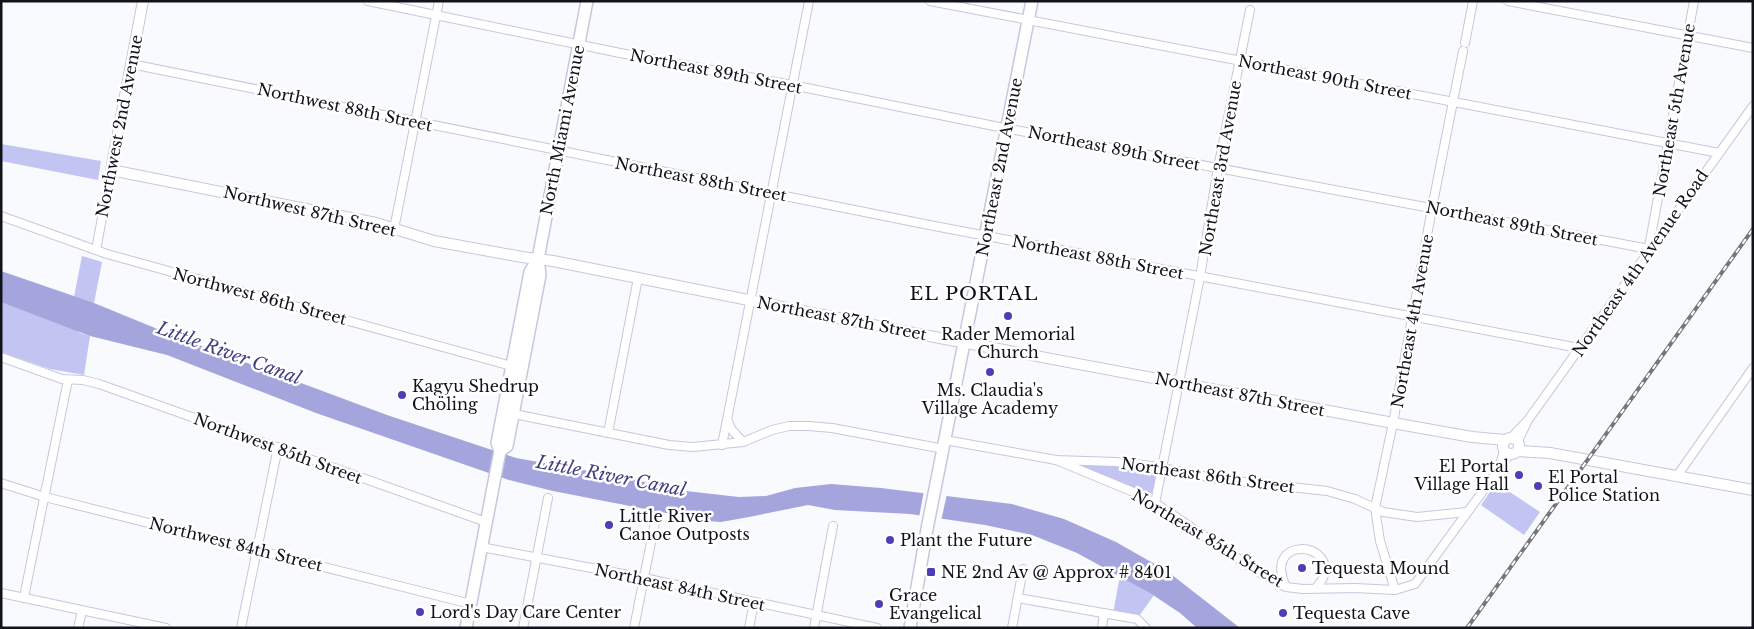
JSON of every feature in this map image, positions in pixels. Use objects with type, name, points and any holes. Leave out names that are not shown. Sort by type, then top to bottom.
[{"type":"main road","name":"North Miami Avenue","points":[[466,628],[500,451],[507,446],[508,413],[516,367],[540,275],[538,259],[587,1]]},
{"type":"main road","name":"Northeast 2nd Avenue","points":[[910,628],[936,485],[1032,1]]},
{"type":"street","name":"Northwest 2nd Avenue","points":[[96,250],[143,1]]},
{"type":"street","name":"Northeast 89th Street","points":[[368,1],[1007,128],[1649,249]]},
{"type":"street","points":[[394,228],[439,1]]},
{"type":"street","points":[[722,445],[809,1]]},
{"type":"street","name":"Northeast 90th Street","points":[[930,1],[1719,153]]},
{"type":"street","name":"Northeast 4th Avenue","points":[[1395,590],[1380,541],[1375,508],[1393,423],[1432,208],[1473,1]]},
{"type":"street","points":[[1508,1],[1753,48]]},
{"type":"street","name":"Northeast 5th Avenue","points":[[1649,249],[1694,1]]},
{"type":"street","name":"Northeast 3rd Avenue","points":[[1155,503],[1200,277],[1218,168],[1251,5]]},
{"type":"street","name":"Northwest 88th Street","points":[[131,64],[559,151]]},
{"type":"street","name":"Northeast 4th Avenue Road","points":[[1395,590],[1415,584],[1499,468],[1528,420],[1753,106]]},
{"type":"street","name":"Northeast 88th Street","points":[[559,151],[986,236],[1579,348]]},
{"type":"street","name":"Northwest 87th Street","points":[[111,170],[366,220],[434,241],[538,259]]},
{"type":"street","name":"Northwest 86th Street","points":[[1,216],[96,250],[516,367]]},
{"type":"street","name":"Northeast 87th Street","points":[[538,259],[1179,383],[1753,490]]},
{"type":"street","points":[[608,433],[638,278]]},
{"type":"street","name":"Northwest 85th Street","points":[[1,357],[68,380],[83,380],[99,384],[486,522]]},
{"type":"street","points":[[1677,476],[1753,368]]},
{"type":"street","points":[[24,597],[68,380]]},
{"type":"street","name":"Northeast 86th Street","points":[[508,413],[669,445],[693,447],[743,442],[772,430],[790,426],[832,428],[1056,460],[1116,462],[1162,468],[1218,479],[1327,491],[1355,499],[1383,512],[1417,517],[1467,512]]},
{"type":"street","points":[[728,421],[731,429],[743,442]]},
{"type":"street","points":[[241,628],[278,448]]},
{"type":"street","name":"Northeast 85th Street","points":[[1056,460],[1155,503],[1255,570],[1286,586],[1395,590]]},
{"type":"street","name":"Northwest 84th Street","points":[[1,483],[45,497],[258,549],[470,604]]},
{"type":"street","points":[[523,628],[548,498]]},
{"type":"street","points":[[634,628],[656,517]]},
{"type":"street","points":[[814,628],[833,526]]},
{"type":"street","name":"Northeast 84th Street","points":[[481,547],[644,578],[878,628]]},
{"type":"street","points":[[1286,586],[1280,574],[1286,554],[1296,549],[1306,549],[1320,557],[1324,566],[1323,578],[1316,588]]},
{"type":"street","points":[[1012,628],[1023,569]]},
{"type":"street","points":[[1,593],[166,628]]},
{"type":"street","points":[[1018,598],[1136,619],[1146,627]]},
{"type":"street","points":[[749,628],[754,602]]},
{"type":"street","points":[[78,628],[82,611]]},
{"type":"street","points":[[1102,628],[1104,613]]},
{"type":"street","points":[[1136,628],[1146,627]]},
{"type":"shaded area","points":[[1,144],[101,161],[98,180],[1,161]]},
{"type":"shaded area","points":[[82,256],[102,262],[94,303],[74,297]]},
{"type":"shaded area","points":[[1,299],[90,336],[84,375],[50,369],[1,352]]},
{"type":"shaded area","points":[[1106,463],[1154,470],[1156,475],[1152,493],[1146,495],[1080,466]]},
{"type":"shaded area","points":[[1496,483],[1540,512],[1524,535],[1481,505]]},
{"type":"shaded area","points":[[1120,575],[1154,595],[1137,619],[1113,614]]},
{"type":"water","name":"Little River Canal","points":[[1,271],[94,303],[177,337],[387,415],[516,458],[623,477],[677,490],[739,497],[766,496],[795,488],[831,484],[881,488],[1012,504],[1064,519],[1116,542],[1167,571],[1240,628],[1197,628],[1180,613],[1150,593],[1077,553],[1032,535],[985,525],[910,514],[835,510],[808,505],[721,522],[707,521],[553,491],[509,480],[316,413],[167,355],[90,336],[1,302]]},
{"type":"pier","points":[[924,490],[947,494],[941,521],[919,518]]},
{"type":"railway","points":[[1467,628],[1753,229]]},
{"type":"place","name":"Rader Memorial Church","points":[[1008,316]]},
{"type":"place","name":"Ms. Claudia's Village Academy","points":[[990,372]]},
{"type":"place","name":"Kagyu Shedrup Chöling","points":[[402,395]]},
{"type":"place","name":"El Portal Village Hall","points":[[1519,475]]},
{"type":"place","name":"El Portal Police Station","points":[[1538,486]]},
{"type":"place","name":"Little River Canoe Outposts","points":[[609,525]]},
{"type":"place","name":"Plant the Future","points":[[890,540]]},
{"type":"place","name":"Tequesta Mound","points":[[1302,568]]},
{"type":"place","name":"NE 2nd Av @ Approx # 8401","points":[[931,572]]},
{"type":"place","name":"Grace Evangelical","points":[[879,604]]},
{"type":"place","name":"Lord's Day Care Center","points":[[420,612]]},
{"type":"place","name":"Tequesta Cave","points":[[1283,613]]},
{"type":"district","name":"EL PORTAL","points":[[974,293]]}]
